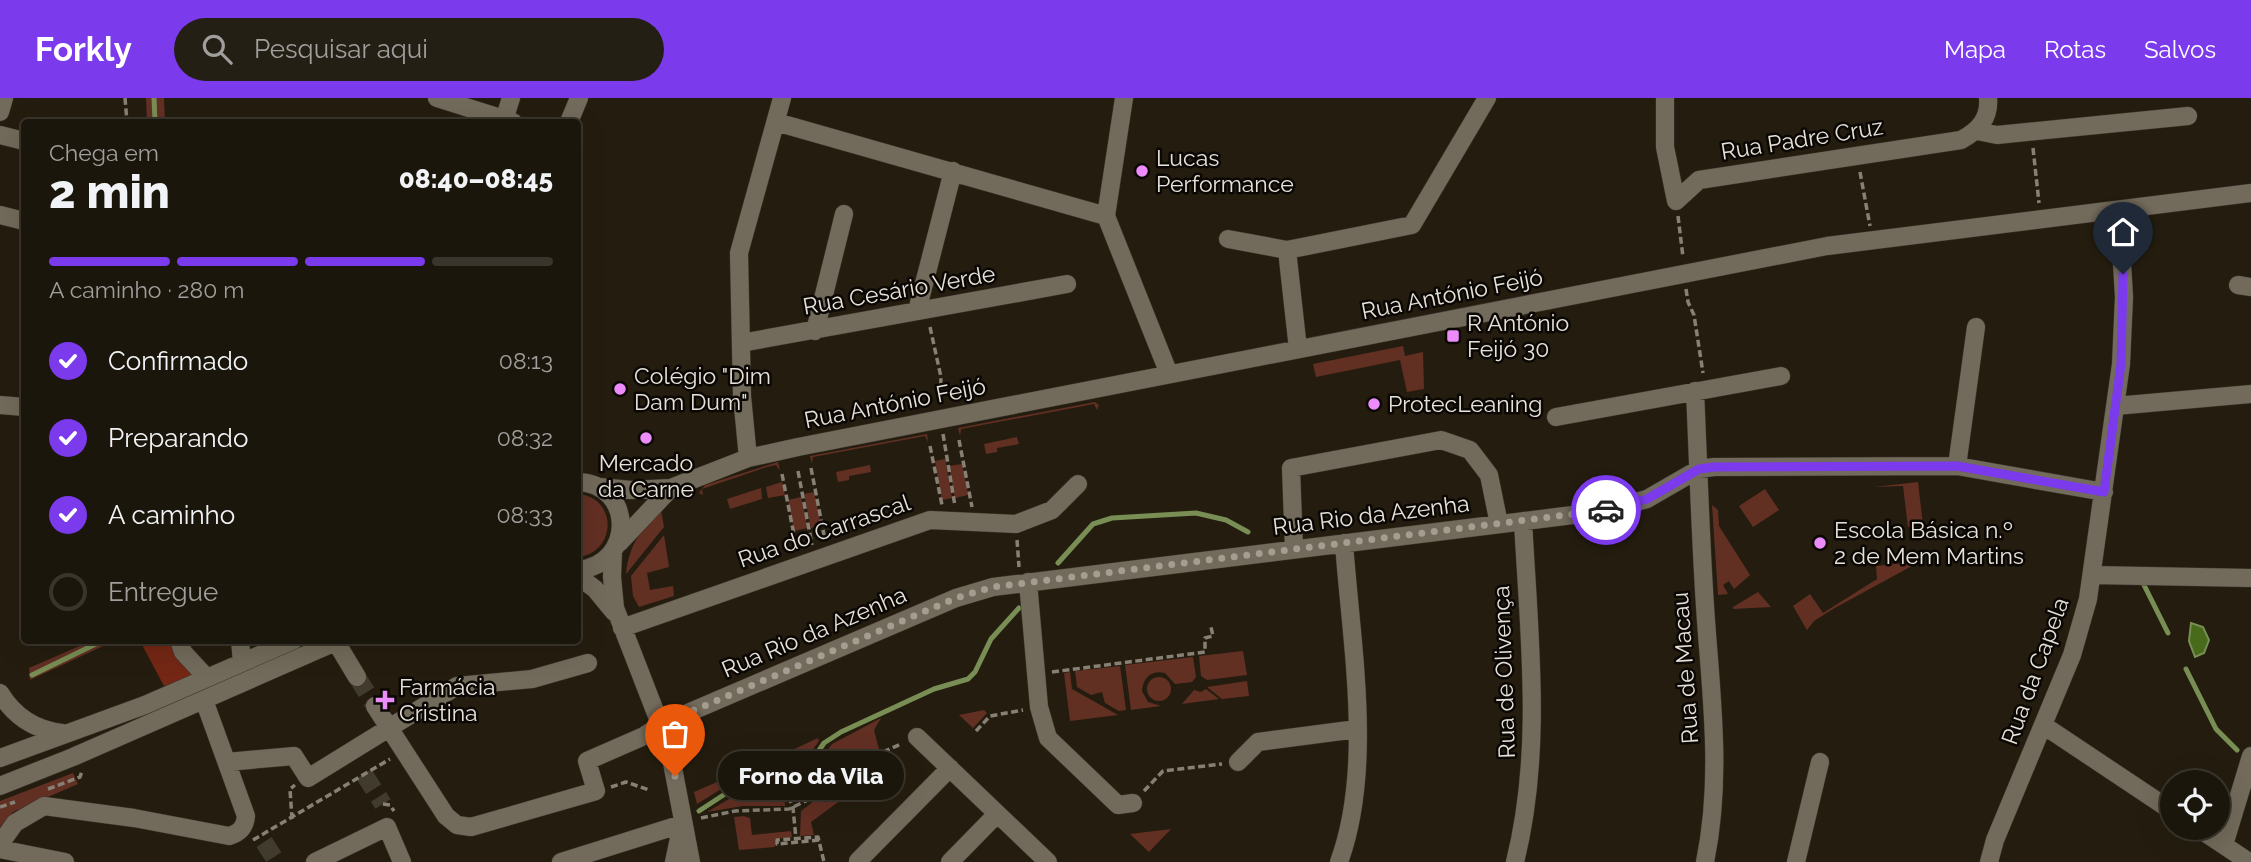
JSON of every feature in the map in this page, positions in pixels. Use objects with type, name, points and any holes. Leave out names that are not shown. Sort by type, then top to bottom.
[{"type":"street","points":[[0,112],[4,98]]},
{"type":"street","points":[[437,98],[503,119]]},
{"type":"street","points":[[509,119],[511,98]]},
{"type":"street","points":[[570,119],[579,98]]},
{"type":"street","points":[[748,458],[739,253],[782,98]]},
{"type":"street","points":[[1124,98],[1106,216],[1169,374]]},
{"type":"street","points":[[1228,239],[1287,250],[1412,226],[1487,98]]},
{"type":"street","points":[[1665,98],[1665,147],[1676,201]]},
{"type":"street","points":[[1988,98],[1989,110],[1977,131],[1997,135],[2188,116]]},
{"type":"street","points":[[776,122],[1106,216]]},
{"type":"street","name":"Rua Padre Cruz","points":[[1676,201],[1699,180],[1961,140],[1977,131]]},
{"type":"street","points":[[0,135],[21,140]]},
{"type":"street","points":[[917,311],[953,171]]},
{"type":"street","name":"Rua António Feijó","points":[[585,480],[631,490],[671,488],[748,458],[1827,246],[2251,193]]},
{"type":"street","points":[[815,331],[844,214]]},
{"type":"street","points":[[0,215],[21,220]]},
{"type":"street","name":"Rua da Capela","points":[[1989,862],[1995,840],[2080,633],[2104,492],[2124,319],[2120,229]]},
{"type":"street","points":[[1287,250],[1298,349]]},
{"type":"street","name":"Rua Cesário Verde","points":[[741,343],[1067,284]]},
{"type":"street","points":[[1957,466],[1976,327]]},
{"type":"street","points":[[1556,418],[1781,376]]},
{"type":"street","name":"Rua de Macau","points":[[1700,390],[1699,469],[1704,591],[1716,740],[1714,797],[1705,862]]},
{"type":"street","points":[[2115,406],[2251,394]]},
{"type":"street","points":[[0,405],[21,407]]},
{"type":"street","points":[[1294,549],[1291,468],[1441,440],[1469,450],[1489,475],[1499,524]]},
{"type":"street","points":[[1699,469],[1957,466],[2104,492]]},
{"type":"street","name":"Rua Rio da Azenha","points":[[596,791],[587,761],[643,736],[662,724],[956,598],[1024,582],[1626,507],[1658,495],[1699,469]]},
{"type":"street","points":[[585,480],[609,495],[621,519],[612,588],[620,623],[662,724],[691,862]]},
{"type":"street","name":"Rua do Carrascal","points":[[620,623],[815,561],[930,520],[1016,524],[1052,510],[1078,484]]},
{"type":"street","name":"Rua António Feijó","points":[[581,569],[597,565],[615,549],[671,488]]},
{"type":"street","name":"Rua de Olivença","points":[[1515,862],[1526,807],[1533,727],[1522,521]]},
{"type":"street","points":[[1341,861],[1356,792],[1357,729],[1344,543]]},
{"type":"street","points":[[2092,575],[2251,578]]},
{"type":"street","points":[[581,578],[602,596],[620,623]]},
{"type":"street","points":[[1024,582],[1039,707],[1048,738],[1118,805],[1133,803]]},
{"type":"street","points":[[180,644],[183,652],[208,678]]},
{"type":"street","points":[[240,644],[242,663]]},
{"type":"street","points":[[0,758],[62,733],[145,705],[285,644]]},
{"type":"street","points":[[0,786],[334,644]]},
{"type":"street","points":[[343,644],[362,674]]},
{"type":"street","points":[[227,762],[294,756],[308,778],[457,686],[532,679],[588,663]]},
{"type":"street","points":[[0,692],[13,710],[27,722],[62,733]]},
{"type":"street","points":[[0,844],[15,823],[44,806],[233,835],[244,825],[246,816],[204,700]]},
{"type":"street","points":[[380,703],[394,724],[404,750],[446,816],[461,826],[475,826],[596,791]]},
{"type":"street","points":[[2043,725],[2160,803]]},
{"type":"street","points":[[1238,762],[1258,742],[1357,729]]},
{"type":"street","points":[[917,737],[1048,862]]},
{"type":"street","points":[[2224,845],[2251,756]]},
{"type":"street","points":[[1796,862],[1820,762]]},
{"type":"street","points":[[0,768],[20,775],[34,773]]},
{"type":"street","points":[[858,861],[950,768]]},
{"type":"street","points":[[950,862],[997,814]]},
{"type":"street","points":[[561,862],[602,856],[682,824]]},
{"type":"street","points":[[674,862],[682,824]]},
{"type":"street","points":[[315,862],[387,827],[402,862]]},
{"type":"street","points":[[2216,840],[2249,862]]},
{"type":"street","points":[[0,849],[65,862]]},
{"type":"path","points":[[125,98],[127,119]]},
{"type":"path","points":[[2031,132],[2042,220]]},
{"type":"path","points":[[1857,156],[1872,241]]},
{"type":"path","points":[[1676,201],[1700,390]]},
{"type":"path","points":[[959,440],[970,495]]},
{"type":"path","points":[[930,446],[941,500]]},
{"type":"path","points":[[811,468],[822,525]]},
{"type":"path","points":[[798,471],[815,561]]},
{"type":"path","points":[[782,474],[793,531]]},
{"type":"path","points":[[1016,524],[1024,582]]},
{"type":"path","points":[[1036,674],[1205,652],[1205,638],[1213,636],[1211,627]]},
{"type":"path","points":[[976,731],[990,716],[1039,707]]},
{"type":"path","points":[[682,824],[735,811],[774,812],[793,808],[810,799],[859,763],[917,737]]},
{"type":"path","points":[[256,841],[263,840],[404,750]]},
{"type":"path","points":[[774,758],[793,808],[796,839]]},
{"type":"path","points":[[1133,803],[1163,771],[1238,762]]},
{"type":"path","points":[[292,819],[290,789],[308,778]]},
{"type":"path","points":[[596,791],[625,782],[649,790]]},
{"type":"path","points":[[819,840],[777,844],[777,841],[818,836],[819,840],[824,862]]},
{"type":"shaded area","points":[[146,98],[164,98],[165,119],[147,119]]},
{"type":"shaded area","points":[[1403,346],[1405,356],[1423,352],[1424,389],[1407,392],[1400,360],[1316,377],[1313,364]]},
{"type":"shaded area","points":[[1095,402],[1099,405],[1097,410],[1094,404],[961,429],[960,436],[958,428]]},
{"type":"shaded area","points":[[927,434],[928,442],[925,436],[813,457],[812,464],[810,456]]},
{"type":"shaded area","points":[[1017,437],[1019,444],[997,448],[997,452],[986,454],[984,444]]},
{"type":"shaded area","points":[[945,459],[952,498],[942,500],[935,461]]},
{"type":"shaded area","points":[[778,462],[780,471],[776,465],[767,467],[702,489],[705,485]]},
{"type":"shaded area","points":[[962,464],[968,495],[955,498],[949,466]]},
{"type":"shaded area","points":[[870,465],[871,472],[849,476],[849,480],[838,482],[836,472]]},
{"type":"shaded area","points":[[782,482],[785,495],[768,498],[766,487]]},
{"type":"shaded area","points":[[1918,482],[1923,525],[1908,527],[1903,486],[1874,487]]},
{"type":"shaded area","points":[[761,488],[762,499],[730,509],[727,499]]},
{"type":"shaded area","points":[[1765,489],[1779,510],[1753,527],[1739,506]]},
{"type":"shaded area","points":[[814,492],[821,526],[811,528],[804,494]]},
{"type":"shaded area","points":[[581,495],[591,497],[600,505],[606,514],[608,525],[600,546],[581,556]]},
{"type":"shaded area","points":[[801,497],[808,528],[794,531],[788,500]]},
{"type":"shaded area","points":[[1712,505],[1718,510],[1719,526],[1750,575],[1734,589],[1729,581],[1723,585],[1728,594],[1718,595]]},
{"type":"shaded area","points":[[661,510],[664,527],[626,574],[637,538]]},
{"type":"shaded area","points":[[664,535],[669,567],[647,573],[650,590],[673,586],[674,596],[639,607],[633,596],[631,576]]},
{"type":"shaded area","points":[[1921,561],[1833,609],[1814,621],[1807,630],[1793,606],[1810,594],[1823,613],[1877,579],[1876,566]]},
{"type":"shaded area","points":[[1758,592],[1771,607],[1733,609],[1733,607]]},
{"type":"shaded area","points":[[2191,623],[2203,627],[2209,640],[2204,653],[2195,657],[2189,641]]},
{"type":"shaded area","points":[[84,644],[108,644],[30,680],[29,668]]},
{"type":"shaded area","points":[[142,644],[188,644],[198,675],[164,686]]},
{"type":"shaded area","points":[[1243,651],[1247,675],[1207,680],[1201,676],[1199,656]]},
{"type":"shaded area","points":[[1193,657],[1196,677],[1192,682],[1175,684],[1165,673],[1152,674],[1146,678],[1142,691],[1148,702],[1161,706],[1131,710],[1125,665]]},
{"type":"shaded area","points":[[1120,666],[1126,710],[1119,711],[1105,703],[1102,692],[1091,695],[1077,687],[1075,671]]},
{"type":"shaded area","points":[[1070,672],[1072,689],[1118,715],[1070,721],[1064,673]]},
{"type":"shaded area","points":[[1159,677],[1167,681],[1171,689],[1167,697],[1159,701],[1151,697],[1147,689],[1151,681]]},
{"type":"shaded area","points":[[1247,681],[1249,696],[1222,699],[1207,687]]},
{"type":"shaded area","points":[[1206,689],[1219,699],[1182,704],[1194,690],[1201,692]]},
{"type":"shaded area","points":[[984,710],[987,713],[973,728],[959,715]]},
{"type":"shaded area","points":[[881,718],[874,730],[879,749],[808,794],[793,800],[790,791],[810,775],[832,744]]},
{"type":"shaded area","points":[[818,738],[819,741],[799,769],[790,751]]},
{"type":"shaded area","points":[[882,757],[890,764],[811,822],[814,835],[800,836],[801,811],[851,773]]},
{"type":"shaded area","points":[[759,764],[760,784],[726,786],[697,804],[694,792]]},
{"type":"shaded area","points":[[73,773],[78,784],[13,812],[0,827],[0,801]]},
{"type":"shaded area","points":[[784,793],[785,806],[743,806],[707,812],[734,796]]},
{"type":"shaded area","points":[[734,817],[750,818],[752,835],[791,831],[792,837],[775,839],[775,847],[739,850]]},
{"type":"shaded area","points":[[1171,829],[1149,852],[1130,834]]},
{"type":"waterway","points":[[154,98],[155,119]]},
{"type":"waterway","points":[[1058,563],[1093,524],[1112,518],[1196,513],[1226,520],[1248,532]]},
{"type":"waterway","points":[[2144,585],[2168,633]]},
{"type":"waterway","points":[[699,811],[728,792],[774,789],[791,783],[805,771],[824,743],[841,732],[934,689],[968,679],[975,672],[991,639],[1019,608]]},
{"type":"waterway","points":[[32,675],[96,644]]},
{"type":"waterway","points":[[2186,669],[2216,729],[2237,750]]},
{"type":"tunnel","points":[[357,677],[375,706]]},
{"type":"tunnel","points":[[364,774],[383,804]]},
{"type":"tunnel","points":[[264,842],[277,862]]},
{"type":"way so far","points":[[675,776],[662,724],[956,598],[981,590],[1606,510]]},
{"type":"place","name":"Lucas Performance","points":[[1142,171]]},
{"type":"place","name":"R António Feijó 30","points":[[1453,336]]},
{"type":"place","name":"Colégio \"Dim Dam Dum\"","points":[[620,389]]},
{"type":"place","name":"ProtecLeaning","points":[[1374,404]]},
{"type":"place","name":"Mercado da Carne","points":[[646,438]]},
{"type":"place","name":"Escola Básica n.º 2 de Mem Martins","points":[[1820,543]]},
{"type":"place","name":"Farmácia Cristina","points":[[385,700]]},
{"type":"place","name":"Forno da Vila","points":[[675,776]]},
{"type":"route","points":[[1606,510],[1626,507],[1658,495],[1699,469],[1714,467],[1957,466],[2104,492],[2121,364],[2123,274]]}]
